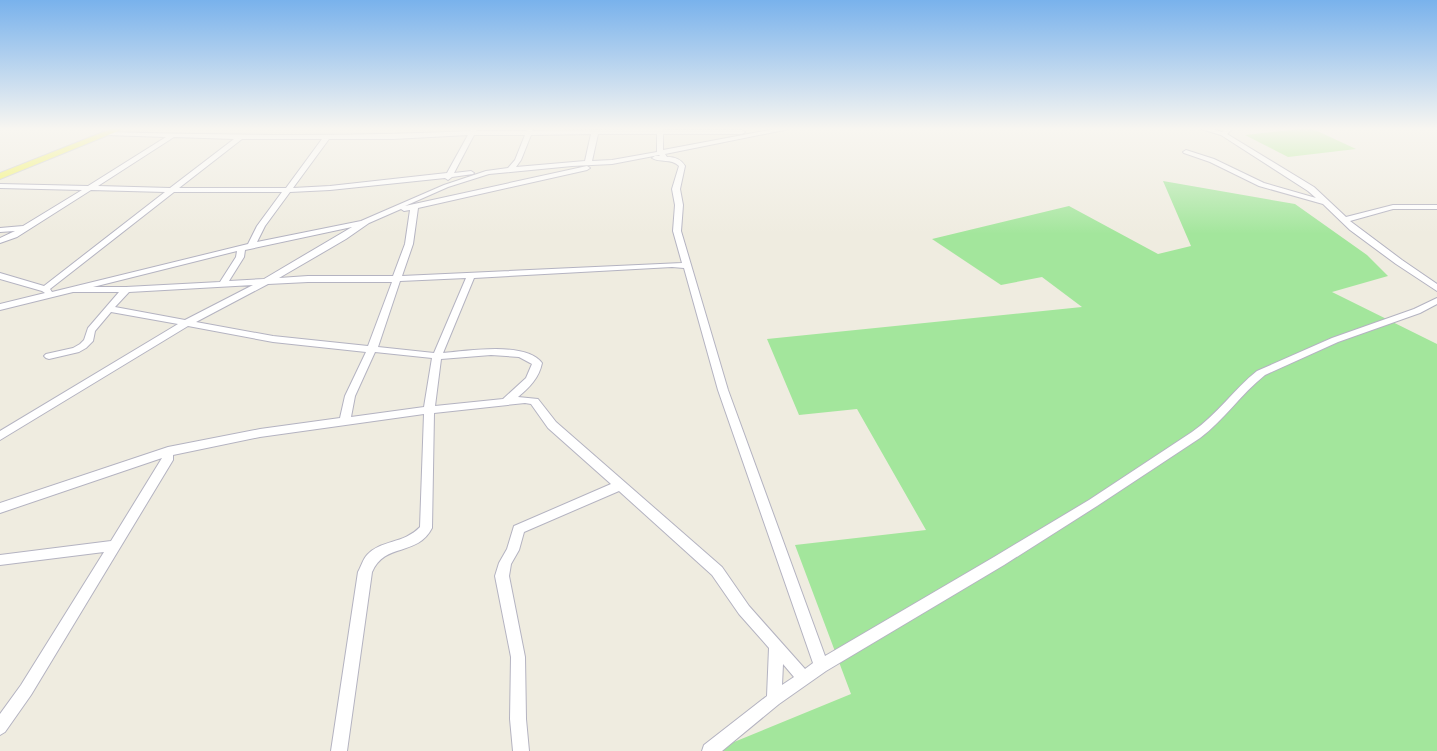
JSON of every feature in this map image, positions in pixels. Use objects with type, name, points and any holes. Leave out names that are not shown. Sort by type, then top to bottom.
[{"type":"main road","points":[[0,176],[31,164]]},
{"type":"street","points":[[0,241],[128,164]]},
{"type":"street","points":[[48,292],[171,190],[205,164]]},
{"type":"street","points":[[251,246],[261,226],[306,164]]},
{"type":"street","points":[[446,186],[449,175],[455,164]]},
{"type":"street","points":[[511,169],[515,164]]},
{"type":"street","points":[[0,186],[171,190],[288,190],[575,164]]},
{"type":"street","points":[[386,212],[603,164]]},
{"type":"street","points":[[681,164],[682,166],[676,189],[679,205],[677,231],[723,390],[821,666]]},
{"type":"street","points":[[1219,164],[1260,183],[1326,203]]},
{"type":"street","points":[[1273,164],[1311,189],[1344,220],[1399,262],[1437,288]]},
{"type":"street","points":[[0,436],[118,362],[187,323],[267,281],[343,238],[366,222],[446,186],[488,172]]},
{"type":"street","points":[[345,422],[350,396],[372,349],[409,244],[414,207]]},
{"type":"street","points":[[1344,220],[1393,207],[1437,207]]},
{"type":"street","points":[[72,290],[241,248],[366,222]]},
{"type":"street","points":[[0,230],[25,227]]},
{"type":"street","points":[[223,284],[240,257],[241,248]]},
{"type":"street","points":[[0,307],[48,292],[72,290],[126,290],[308,279],[396,279],[616,270],[672,265],[687,262]]},
{"type":"street","points":[[0,276],[48,292]]},
{"type":"street","points":[[339,751],[365,572],[371,559],[376,555],[415,540],[426,528],[429,410],[437,356],[471,276]]},
{"type":"street","points":[[49,356],[76,350],[83,346],[88,341],[91,330],[126,290]]},
{"type":"street","points":[[710,751],[774,699],[821,666],[1006,557],[1093,503],[1196,435],[1210,425],[1251,381],[1261,373],[1335,340],[1417,311],[1437,301]]},
{"type":"street","points":[[109,309],[118,312],[273,339],[437,356],[491,352],[520,354],[533,359],[537,363],[536,371],[530,380],[506,402]]},
{"type":"street","points":[[102,317],[118,312]]},
{"type":"street","points":[[0,508],[168,456],[193,446],[260,433],[429,410],[525,400],[534,401],[552,425],[717,571],[744,610],[804,678]]},
{"type":"street","points":[[0,727],[26,690],[168,456]]},
{"type":"street","points":[[521,751],[518,719],[518,657],[512,617],[502,576],[505,563],[513,550],[518,529],[621,485]]},
{"type":"street","points":[[0,560],[116,544]]},
{"type":"street","points":[[774,699],[776,647]]},
{"type":"green space","points":[[1163,181],[1295,204],[1367,255],[1388,276],[1332,292],[1437,344],[1437,751],[712,751],[851,694],[795,545],[926,530],[857,409],[799,415],[767,339],[1082,307],[1042,277],[1001,285],[932,239],[1069,206],[1158,254],[1191,246]]}]
